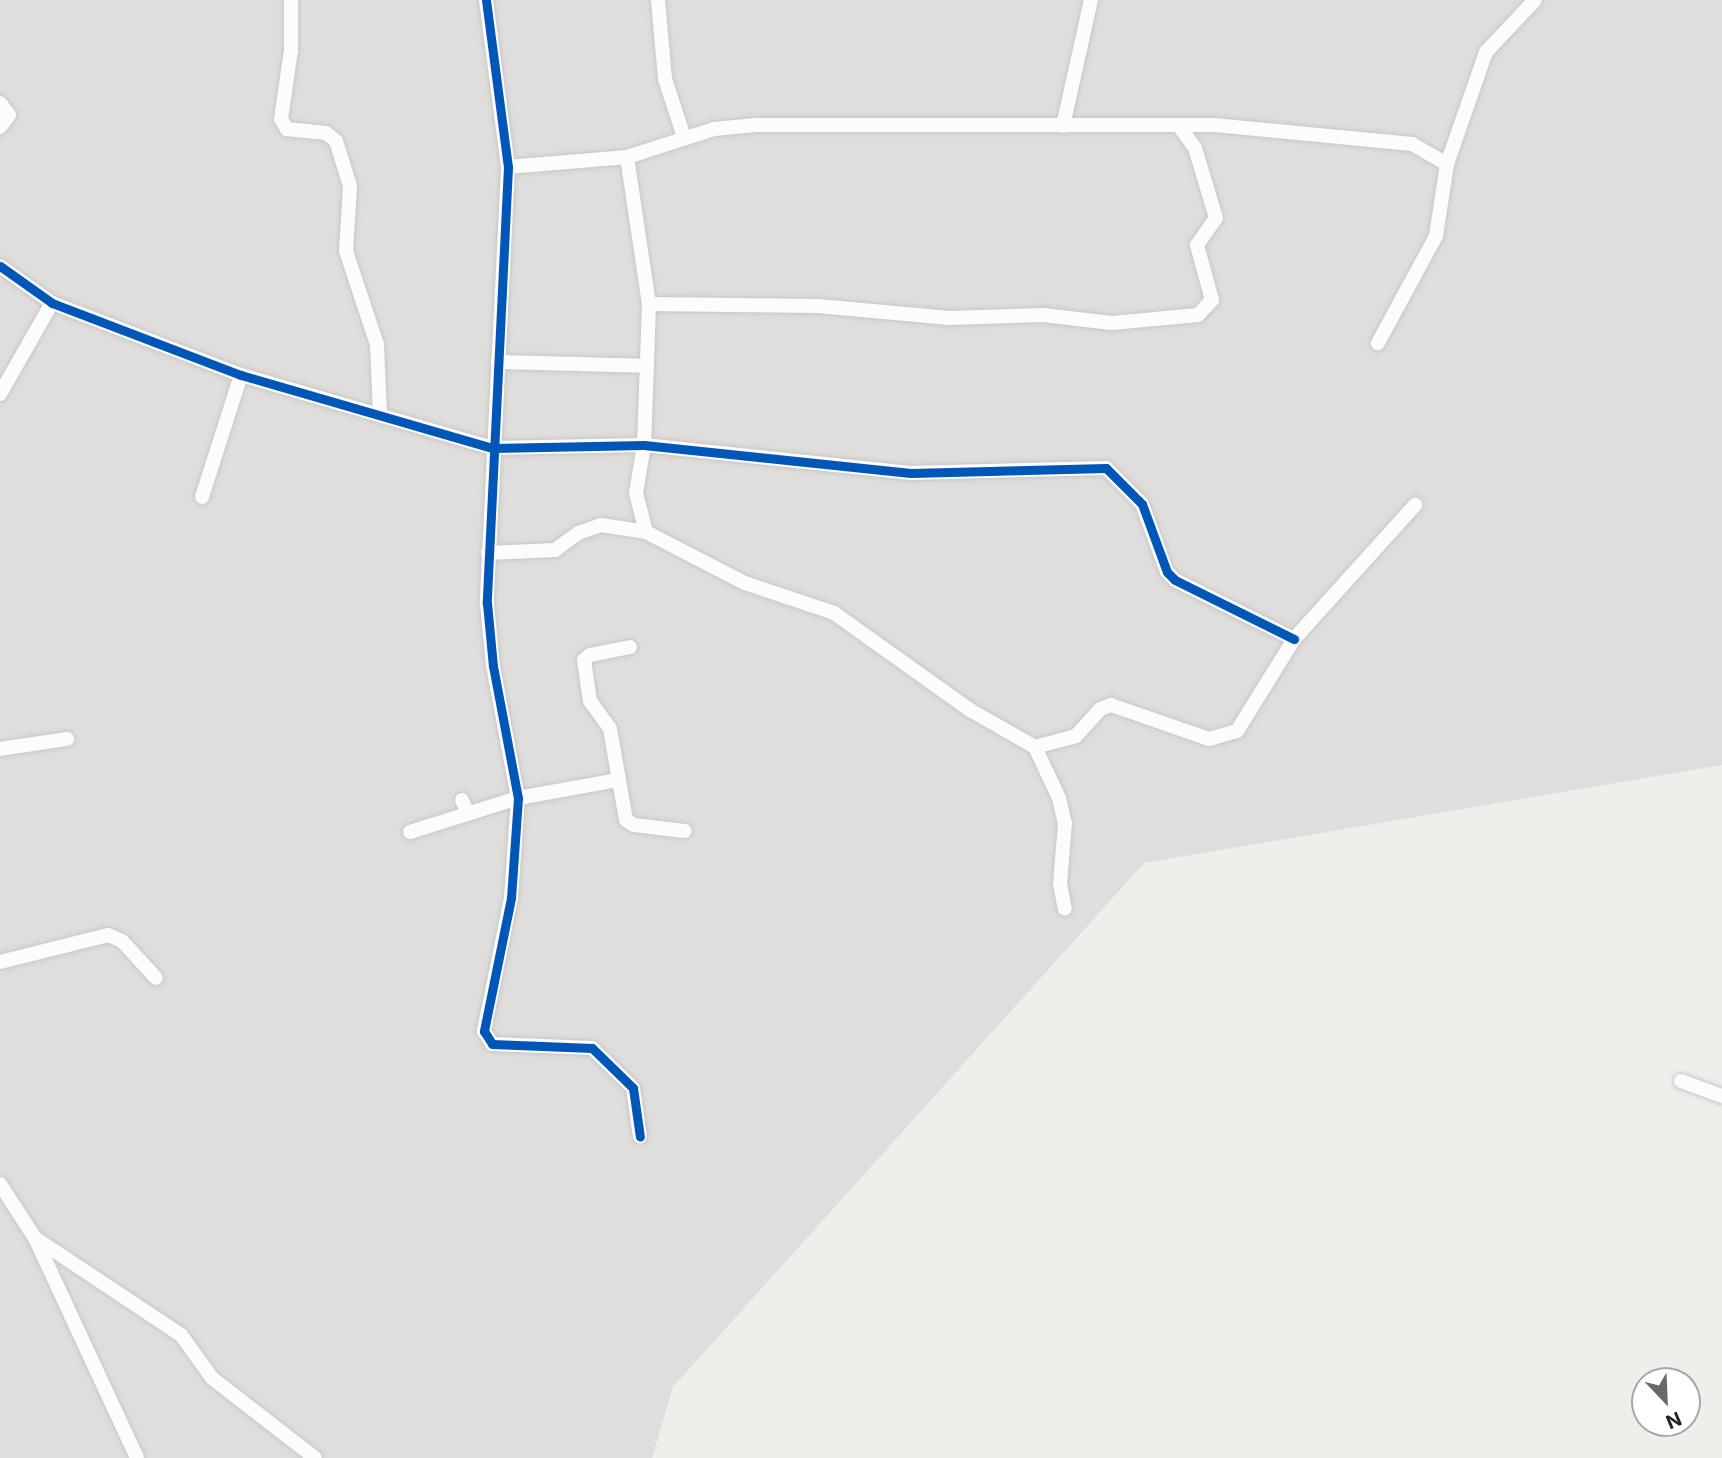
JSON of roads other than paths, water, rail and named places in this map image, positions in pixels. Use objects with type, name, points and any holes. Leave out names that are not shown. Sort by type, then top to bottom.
[{"type":"street","points":[[290,0],[291,50],[281,119],[287,129],[326,134],[336,141],[351,186],[346,251],[377,345],[380,415]]},
{"type":"street","points":[[486,0],[508,167],[488,553],[493,666],[518,798],[511,898],[485,1039],[492,1044],[592,1048],[634,1088],[640,1137]]},
{"type":"street","points":[[658,0],[665,79],[684,137]]},
{"type":"street","points":[[1063,126],[1091,0]]},
{"type":"street","points":[[1378,343],[1436,236],[1447,164],[1486,52],[1535,0]]},
{"type":"street","points":[[0,103],[9,115],[0,127]]},
{"type":"street","points":[[508,167],[627,158],[684,137],[756,125],[1214,125],[1412,144],[1447,164]]},
{"type":"street","points":[[649,304],[818,306],[949,318],[1043,315],[1112,323],[1198,315],[1212,300],[1197,245],[1216,218],[1195,148],[1180,127]]},
{"type":"street","points":[[627,158],[649,304],[644,445],[636,493],[646,532]]},
{"type":"street","points":[[0,266],[52,303],[241,375],[493,448],[644,445],[911,473],[1106,468],[1142,504],[1167,572],[1175,580],[1294,639]]},
{"type":"street","points":[[0,394],[52,303]]},
{"type":"street","points":[[498,362],[647,366]]},
{"type":"street","points":[[202,497],[241,375]]},
{"type":"street","points":[[1035,747],[1076,736],[1100,709],[1111,705],[1209,739],[1237,732],[1294,639],[1415,505]]},
{"type":"street","points":[[488,553],[555,550],[578,533],[601,525],[646,532],[746,583],[834,613],[970,710],[1035,747],[1059,798],[1065,823],[1060,884],[1065,909]]},
{"type":"street","points":[[629,646],[590,654],[583,664],[590,701],[610,729],[618,780],[629,824],[685,831]]},
{"type":"street","points":[[0,749],[67,739]]},
{"type":"street","points":[[410,832],[518,798],[618,780]]},
{"type":"street","points":[[462,800],[468,814]]},
{"type":"street","points":[[0,962],[108,935],[122,941],[156,978]]},
{"type":"street","points":[[1681,1081],[1722,1096]]},
{"type":"street","points":[[0,1184],[35,1238],[137,1458]]},
{"type":"street","points":[[35,1238],[181,1335],[212,1378],[315,1458]]}]
